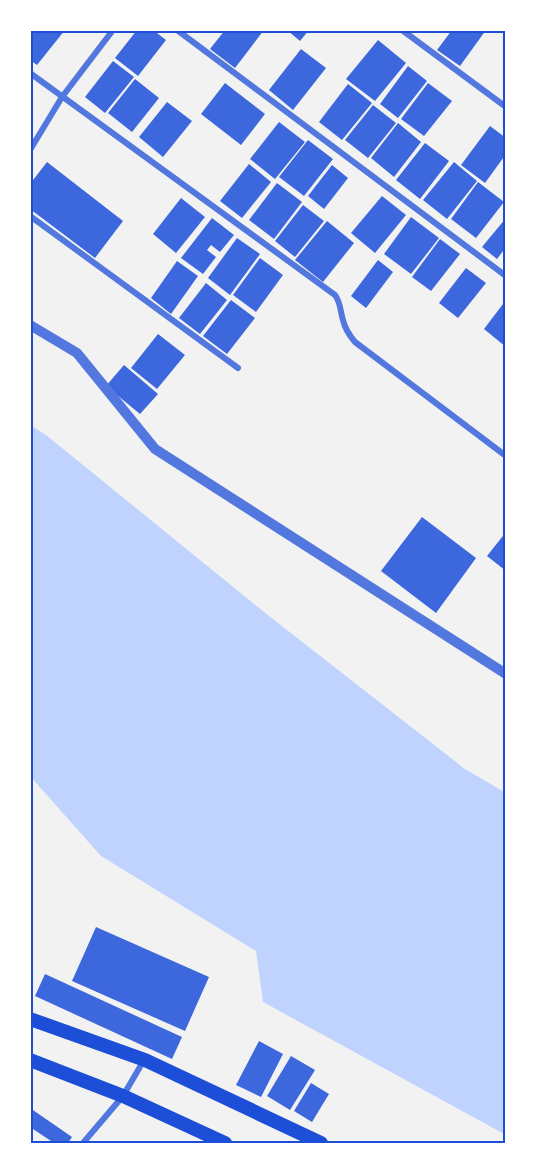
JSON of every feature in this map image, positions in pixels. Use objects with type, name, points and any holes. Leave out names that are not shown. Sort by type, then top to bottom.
[{"type":"main road","points":[[30,1019],[145,1060],[321,1143]]},
{"type":"main road","points":[[30,1060],[123,1096],[225,1143]]},
{"type":"street","points":[[30,150],[62,97],[113,30]]},
{"type":"street","points":[[177,30],[506,276]]},
{"type":"street","points":[[402,30],[506,107]]},
{"type":"street","points":[[30,72],[335,295],[348,334],[356,342],[506,456]]},
{"type":"street","points":[[30,216],[238,368]]},
{"type":"street","points":[[30,324],[77,353],[154,449],[506,674]]},
{"type":"street","points":[[83,1143],[123,1096],[145,1060]]},
{"type":"water","points":[[30,425],[46,435],[269,616],[465,769],[506,793],[506,1135],[263,1002],[256,951],[101,856],[30,776]]},
{"type":"building","points":[[30,30],[65,30],[37,65],[30,60]]},
{"type":"building","points":[[137,30],[153,30],[166,40],[138,76],[115,58]]},
{"type":"building","points":[[225,30],[264,30],[235,68],[210,49]]},
{"type":"building","points":[[287,30],[309,30],[300,41]]},
{"type":"building","points":[[452,30],[486,30],[460,66],[437,50]]},
{"type":"building","points":[[378,40],[406,63],[375,101],[346,79]]},
{"type":"building","points":[[301,49],[326,68],[293,110],[269,90]]},
{"type":"building","points":[[113,61],[134,77],[105,113],[85,97]]},
{"type":"building","points":[[408,66],[427,81],[398,118],[380,104]]},
{"type":"building","points":[[135,79],[159,98],[132,132],[108,113]]},
{"type":"building","points":[[225,83],[265,114],[241,145],[201,114]]},
{"type":"building","points":[[428,83],[452,101],[424,136],[401,119]]},
{"type":"building","points":[[348,84],[372,103],[342,140],[319,122]]},
{"type":"building","points":[[167,102],[192,121],[163,157],[139,137]]},
{"type":"building","points":[[373,105],[396,123],[368,158],[345,140]]},
{"type":"building","points":[[279,122],[305,142],[275,179],[250,159]]},
{"type":"building","points":[[398,123],[421,142],[394,177],[371,158]]},
{"type":"building","points":[[490,126],[506,138],[506,154],[485,183],[461,165]]},
{"type":"building","points":[[308,140],[333,159],[304,196],[279,177]]},
{"type":"building","points":[[425,143],[449,161],[420,199],[396,180]]},
{"type":"building","points":[[47,162],[123,221],[95,258],[30,209],[30,184]]},
{"type":"building","points":[[454,162],[477,181],[447,219],[423,200]]},
{"type":"building","points":[[249,164],[271,182],[242,218],[220,201]]},
{"type":"building","points":[[332,165],[348,178],[324,209],[308,196]]},
{"type":"building","points":[[478,182],[504,202],[476,238],[451,219]]},
{"type":"building","points":[[277,183],[302,202],[274,239],[249,220]]},
{"type":"building","points":[[382,196],[406,215],[375,253],[351,233]]},
{"type":"building","points":[[181,198],[205,217],[176,253],[153,234]]},
{"type":"building","points":[[303,205],[324,221],[295,257],[275,241]]},
{"type":"building","points":[[411,217],[439,238],[411,274],[384,254]]},
{"type":"building","points":[[212,218],[234,235],[220,252],[211,245],[207,250],[216,257],[203,274],[181,258]]},
{"type":"building","points":[[506,218],[506,247],[497,259],[482,247]]},
{"type":"building","points":[[327,221],[354,243],[323,282],[295,260]]},
{"type":"building","points":[[237,238],[260,254],[230,295],[208,278]]},
{"type":"building","points":[[440,239],[460,254],[431,291],[412,277]]},
{"type":"building","points":[[260,258],[283,275],[256,312],[233,295]]},
{"type":"building","points":[[378,260],[393,272],[366,308],[351,296]]},
{"type":"building","points":[[177,261],[198,276],[171,314],[151,298]]},
{"type":"building","points":[[466,268],[486,283],[458,318],[439,303]]},
{"type":"building","points":[[206,283],[227,300],[200,334],[179,318]]},
{"type":"building","points":[[231,300],[255,318],[227,354],[203,336]]},
{"type":"building","points":[[506,300],[506,347],[484,329]]},
{"type":"building","points":[[158,334],[185,355],[157,389],[131,368]]},
{"type":"building","points":[[124,365],[158,394],[140,414],[106,386]]},
{"type":"building","points":[[422,517],[476,558],[436,613],[381,571]]},
{"type":"building","points":[[506,532],[506,571],[487,556]]},
{"type":"building","points":[[96,927],[209,977],[185,1031],[72,981]]},
{"type":"building","points":[[45,974],[182,1037],[172,1059],[35,996]]},
{"type":"building","points":[[259,1041],[283,1054],[261,1097],[236,1085]]},
{"type":"building","points":[[291,1056],[315,1070],[290,1110],[267,1096]]},
{"type":"building","points":[[311,1083],[329,1094],[312,1122],[294,1111]]},
{"type":"building","points":[[30,1108],[72,1137],[68,1143],[54,1143],[30,1127]]}]
